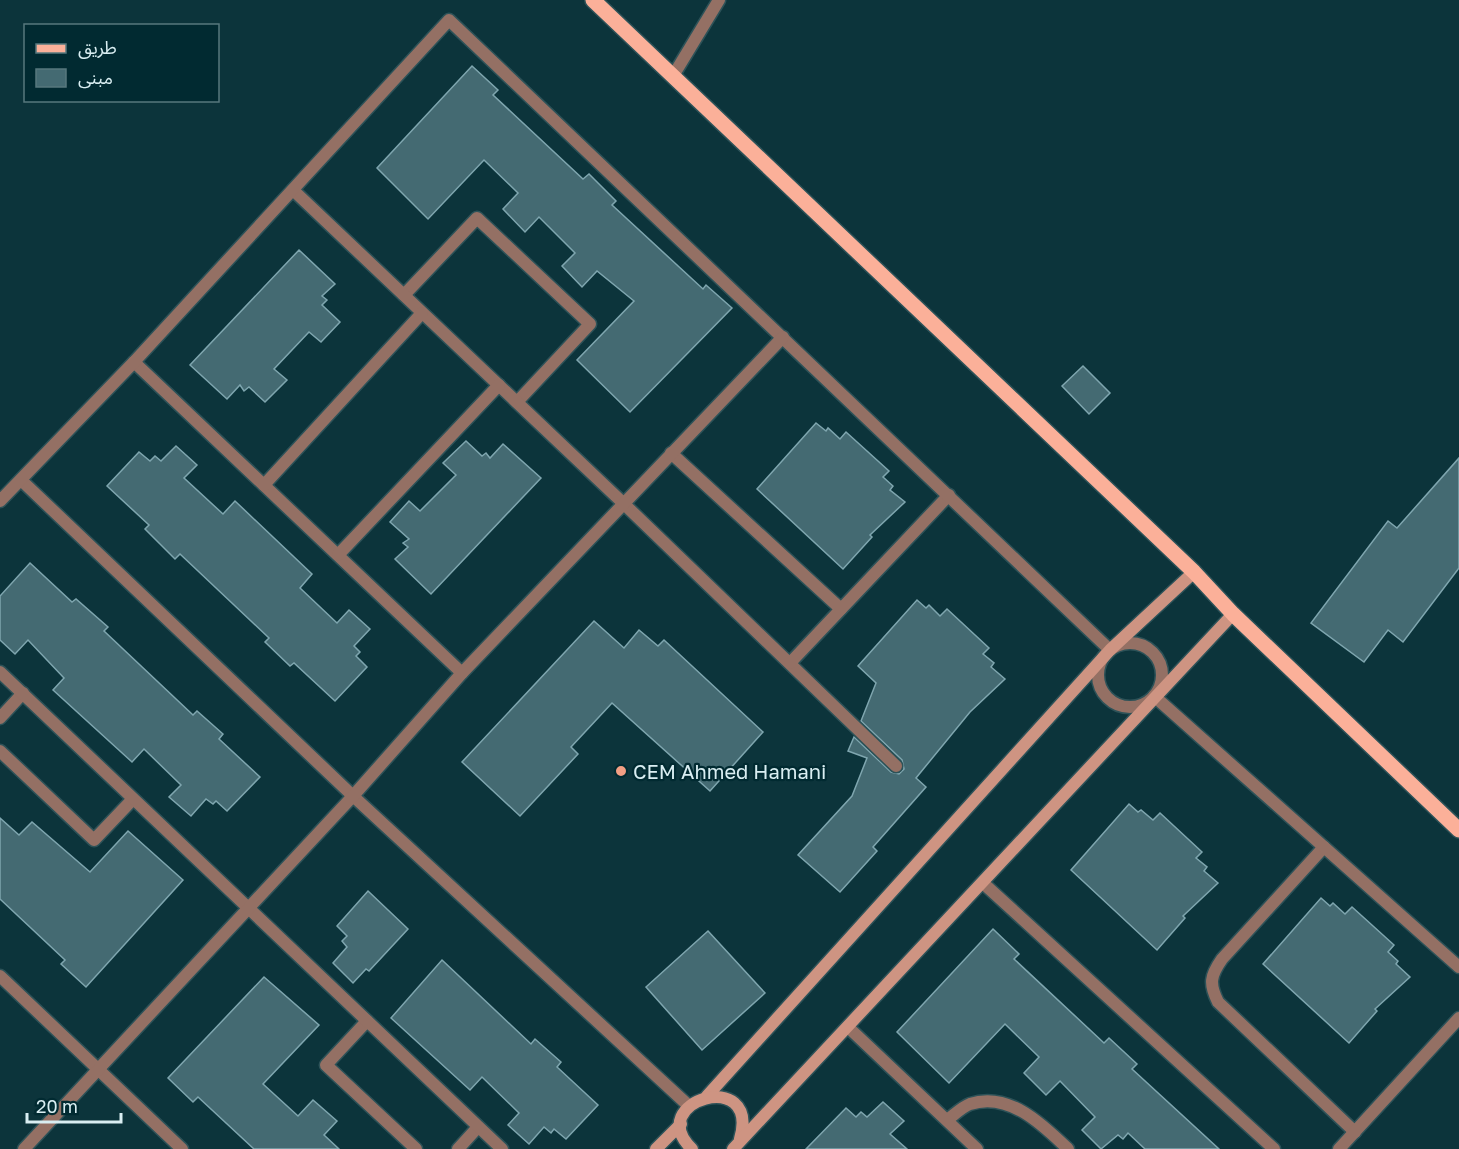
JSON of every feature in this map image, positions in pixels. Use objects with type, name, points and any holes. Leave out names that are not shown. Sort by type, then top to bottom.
[{"type":"main road","points":[[593,0],[1194,572],[1233,614],[1459,830]]},
{"type":"street","points":[[672,76],[719,0]]},
{"type":"street","points":[[0,501],[134,362],[448,20],[949,495],[1106,654]]},
{"type":"street","points":[[293,190],[896,766]]},
{"type":"street","points":[[404,295],[477,218],[590,324],[517,402]]},
{"type":"street","points":[[264,485],[423,313]]},
{"type":"street","points":[[24,1149],[353,796],[462,673],[622,502],[783,337]]},
{"type":"street","points":[[134,362],[462,673]]},
{"type":"street","points":[[339,555],[499,385]]},
{"type":"street","points":[[670,453],[841,609]]},
{"type":"street","points":[[21,480],[353,796],[689,1106]]},
{"type":"street","points":[[790,663],[949,495]]},
{"type":"street","points":[[656,1149],[681,1124],[689,1106],[707,1096],[1106,654],[1194,572]]},
{"type":"street","points":[[736,1145],[984,884],[1154,696],[1233,614]]},
{"type":"street","points":[[1129,642],[1140,644],[1157,657],[1162,667],[1163,678],[1154,696],[1135,706],[1125,706],[1107,697],[1098,678],[1106,654],[1129,642]]},
{"type":"street","points":[[0,672],[502,1149]]},
{"type":"street","points":[[0,718],[22,693]]},
{"type":"street","points":[[1154,696],[1459,967]]},
{"type":"street","points":[[0,751],[94,840],[133,799]]},
{"type":"street","points":[[1324,847],[1222,959],[1213,972],[1210,986],[1218,1002],[1355,1132]]},
{"type":"street","points":[[984,884],[1274,1149]]},
{"type":"street","points":[[0,976],[182,1149]]},
{"type":"street","points":[[1339,1149],[1459,1018]]},
{"type":"street","points":[[367,1021],[327,1065],[416,1149]]},
{"type":"street","points":[[849,1028],[977,1149]]},
{"type":"street","points":[[707,1096],[717,1096],[734,1104],[742,1122],[736,1145]]},
{"type":"street","points":[[947,1120],[969,1104],[985,1102],[1010,1106],[1033,1116],[1068,1149]]},
{"type":"street","points":[[681,1124],[683,1135],[692,1149]]},
{"type":"street","points":[[458,1149],[478,1127]]},
{"type":"building","points":[[472,66],[498,90],[493,95],[583,179],[589,174],[616,201],[612,205],[703,289],[706,285],[732,308],[630,412],[577,360],[634,301],[597,271],[582,287],[562,266],[575,253],[539,217],[525,232],[503,209],[518,193],[484,160],[428,219],[377,168]]},
{"type":"building","points":[[299,250],[335,284],[322,296],[327,300],[322,305],[340,322],[321,342],[309,332],[274,369],[287,380],[265,402],[249,387],[244,391],[240,385],[227,399],[190,365]]},
{"type":"building","points":[[1083,366],[1110,393],[1089,414],[1062,386]]},
{"type":"building","points":[[816,423],[826,431],[828,428],[840,439],[846,432],[889,471],[883,477],[893,486],[890,490],[905,502],[870,535],[872,537],[843,569],[757,489]]},
{"type":"building","points":[[466,441],[482,456],[486,453],[490,458],[503,444],[541,478],[431,594],[395,559],[408,547],[403,543],[409,539],[390,522],[409,501],[420,511],[456,475],[443,463]]},
{"type":"building","points":[[176,446],[197,465],[184,478],[223,514],[235,501],[312,574],[300,588],[337,623],[349,610],[370,629],[354,646],[360,652],[356,656],[367,667],[335,701],[294,663],[290,666],[265,642],[269,638],[180,554],[175,559],[145,529],[149,525],[107,486],[139,452],[150,461],[155,456],[161,461]]},
{"type":"building","points":[[1459,458],[1459,568],[1403,642],[1388,630],[1364,662],[1311,623],[1388,521],[1397,528]]},
{"type":"building","points":[[30,563],[72,602],[76,599],[108,627],[104,631],[193,715],[197,711],[223,734],[219,739],[260,777],[227,811],[216,801],[213,804],[206,799],[191,816],[169,797],[181,785],[144,749],[132,762],[53,690],[64,678],[28,640],[15,654],[0,640],[0,596]]},
{"type":"building","points":[[917,600],[926,608],[929,605],[940,616],[947,609],[989,648],[983,654],[994,663],[991,667],[1005,679],[970,712],[916,778],[926,787],[873,847],[877,851],[840,892],[798,855],[852,796],[867,758],[848,751],[854,737],[891,772],[899,774],[904,769],[902,760],[861,721],[876,683],[858,666]]},
{"type":"building","points":[[594,621],[624,648],[639,630],[658,646],[664,640],[763,732],[710,791],[612,703],[571,747],[578,754],[520,816],[462,762]]},
{"type":"building","points":[[1129,804],[1153,820],[1160,813],[1202,852],[1196,858],[1207,867],[1204,871],[1218,883],[1183,916],[1185,918],[1157,950],[1071,870]]},
{"type":"building","points":[[0,818],[19,835],[32,822],[90,872],[128,831],[183,880],[86,987],[61,964],[65,960],[0,899]]},
{"type":"building","points":[[368,891],[408,929],[369,971],[366,969],[353,983],[333,963],[347,947],[342,941],[347,936],[337,926]]},
{"type":"building","points":[[1321,898],[1330,906],[1333,903],[1345,914],[1352,907],[1394,945],[1388,952],[1398,961],[1396,964],[1410,977],[1375,1009],[1377,1011],[1349,1043],[1263,964]]},
{"type":"building","points":[[993,929],[1019,954],[1014,959],[1104,1043],[1109,1038],[1137,1064],[1132,1069],[1219,1149],[1145,1149],[1128,1133],[1123,1139],[1118,1135],[1101,1149],[1082,1130],[1095,1117],[1060,1081],[1046,1095],[1024,1073],[1039,1057],[1005,1024],[949,1083],[897,1032]]},
{"type":"building","points":[[708,931],[765,993],[702,1050],[646,987]]},
{"type":"building","points":[[442,960],[531,1044],[535,1039],[561,1062],[557,1067],[598,1105],[566,1139],[554,1129],[551,1133],[544,1127],[529,1144],[508,1125],[519,1113],[482,1077],[470,1090],[391,1018]]},
{"type":"building","points":[[264,977],[319,1025],[263,1084],[298,1116],[313,1100],[337,1121],[324,1135],[339,1149],[254,1149],[198,1097],[193,1102],[168,1078]]},
{"type":"building","points":[[883,1102],[904,1121],[890,1134],[907,1149],[806,1149],[846,1108],[856,1117],[861,1112],[867,1117]]},
{"type":"place","name":"CEM Ahmed Hamani","points":[[621,771]]}]
